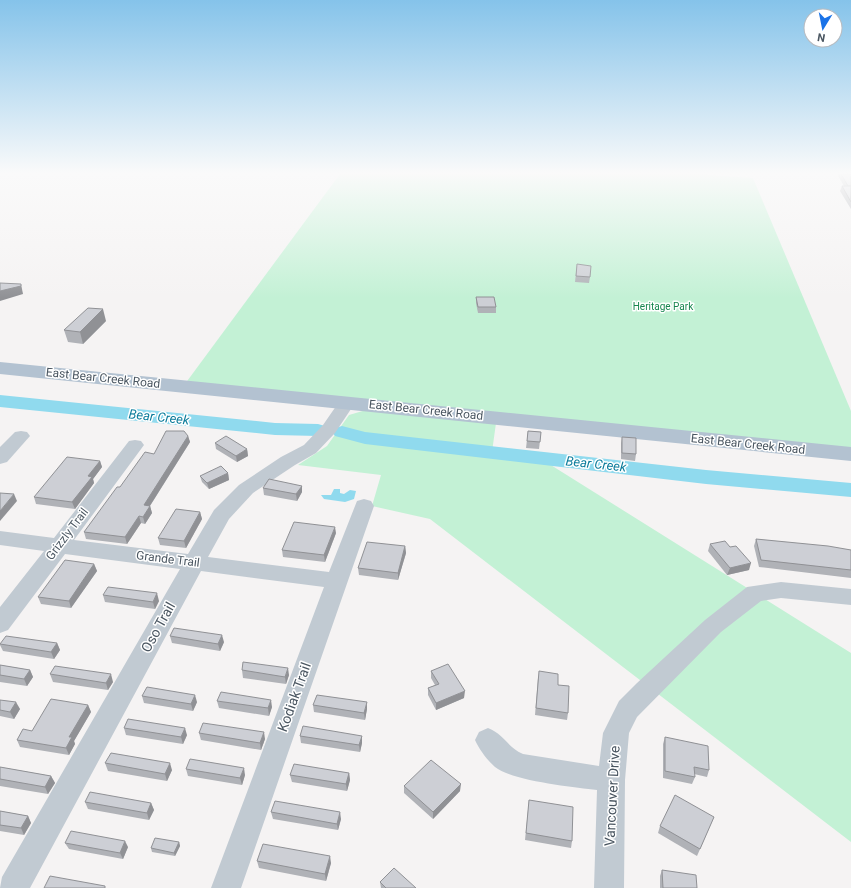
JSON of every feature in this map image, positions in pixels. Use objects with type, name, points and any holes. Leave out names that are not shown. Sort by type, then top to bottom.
[{"type":"main road","name":"East Bear Creek Road","points":[[0,368],[851,454]]},
{"type":"street","name":"Oso Trail","points":[[13,888],[221,515],[246,490],[288,461],[310,448],[329,429],[348,403]]},
{"type":"street","points":[[0,458],[21,436]]},
{"type":"street","name":"Grizzly Trail","points":[[0,624],[135,445]]},
{"type":"street","name":"Kodiak Trail","points":[[226,888],[364,506]]},
{"type":"street","name":"Grande Trail","points":[[0,538],[336,581]]},
{"type":"street","name":"Vancouver Drive","points":[[609,888],[610,780],[616,733],[628,709],[707,631],[755,593],[781,590],[851,597]]},
{"type":"street","points":[[488,740],[505,759],[522,766],[610,780]]},
{"type":"green space","name":"Heritage Park","points":[[309,215],[769,215],[851,411],[851,457],[182,388]]},
{"type":"green space","points":[[366,410],[496,423],[492,452],[546,462],[851,653],[851,842],[430,519],[372,506],[381,475],[298,465],[327,446],[349,415]]},
{"type":"water","points":[[334,489],[340,489],[340,493],[344,494],[350,490],[356,491],[354,499],[345,502],[324,499],[321,495],[331,495]]},
{"type":"building","points":[[577,264],[591,266],[590,277],[576,276]]},
{"type":"building","points":[[0,283],[21,284],[21,286],[0,291]]},
{"type":"building","points":[[476,297],[494,297],[496,307],[478,307]]},
{"type":"building","points":[[88,308],[103,309],[80,332],[64,330]]},
{"type":"building","points":[[166,431],[184,431],[188,436],[144,505],[150,506],[143,517],[139,516],[125,537],[84,532],[117,487],[120,487],[145,452],[154,454]]},
{"type":"building","points":[[528,431],[541,432],[540,442],[527,441]]},
{"type":"building","points":[[226,436],[247,449],[236,456],[215,443]]},
{"type":"building","points":[[622,437],[636,438],[636,454],[622,453]]},
{"type":"building","points":[[67,457],[100,461],[88,476],[92,477],[72,502],[34,497]]},
{"type":"building","points":[[221,466],[228,473],[207,483],[200,476]]},
{"type":"building","points":[[269,479],[302,486],[296,494],[263,488]]},
{"type":"building","points":[[0,493],[14,494],[0,511]]},
{"type":"building","points":[[176,509],[200,512],[184,541],[158,538]]},
{"type":"building","points":[[294,522],[335,527],[324,555],[282,550]]},
{"type":"building","points":[[756,539],[828,546],[851,550],[851,570],[761,560]]},
{"type":"building","points":[[725,541],[730,547],[736,546],[751,563],[730,568],[710,544]]},
{"type":"building","points":[[367,542],[405,546],[398,573],[358,568]]},
{"type":"building","points":[[65,560],[94,564],[69,601],[38,597]]},
{"type":"building","points":[[108,587],[157,593],[153,602],[103,595]]},
{"type":"building","points":[[174,628],[222,635],[218,644],[170,636]]},
{"type":"building","points":[[6,636],[57,643],[51,652],[0,644]]},
{"type":"building","points":[[243,662],[288,668],[285,677],[242,670]]},
{"type":"building","points":[[448,664],[465,691],[436,703],[428,688],[439,684],[431,671]]},
{"type":"building","points":[[0,665],[30,670],[24,679],[0,675]]},
{"type":"building","points":[[55,666],[111,674],[106,683],[50,674]]},
{"type":"building","points":[[539,671],[558,674],[558,685],[569,686],[568,713],[536,708]]},
{"type":"building","points":[[147,687],[195,695],[191,704],[142,696]]},
{"type":"building","points":[[221,692],[271,700],[268,708],[217,701]]},
{"type":"building","points":[[317,695],[367,702],[364,713],[313,705]]},
{"type":"building","points":[[51,699],[88,705],[69,737],[72,737],[66,748],[17,740],[23,729],[32,731]]},
{"type":"building","points":[[0,700],[16,702],[10,712],[0,710]]},
{"type":"building","points":[[128,719],[185,728],[181,737],[124,728]]},
{"type":"building","points":[[203,723],[264,732],[260,743],[199,733]]},
{"type":"building","points":[[303,726],[362,736],[359,745],[300,736]]},
{"type":"building","points":[[665,737],[708,746],[709,770],[694,767],[695,777],[665,771]]},
{"type":"building","points":[[111,753],[170,763],[165,774],[105,763]]},
{"type":"building","points":[[190,759],[244,768],[240,778],[186,769]]},
{"type":"building","points":[[431,760],[461,784],[433,812],[404,786]]},
{"type":"building","points":[[294,764],[349,773],[346,784],[290,775]]},
{"type":"building","points":[[0,767],[51,776],[45,787],[0,779]]},
{"type":"building","points":[[90,792],[151,803],[147,813],[85,802]]},
{"type":"building","points":[[675,795],[714,817],[700,849],[660,826]]},
{"type":"building","points":[[529,800],[573,807],[572,841],[526,833]]},
{"type":"building","points":[[275,801],[340,812],[337,824],[271,812]]},
{"type":"building","points":[[0,811],[28,816],[21,828],[0,825]]},
{"type":"building","points":[[71,831],[125,841],[120,853],[65,843]]},
{"type":"building","points":[[155,838],[179,842],[174,853],[151,848]]},
{"type":"building","points":[[263,844],[330,856],[325,874],[257,861]]},
{"type":"building","points":[[394,868],[416,888],[386,888],[380,882]]},
{"type":"building","points":[[662,870],[696,875],[697,888],[663,888]]},
{"type":"building","points":[[50,876],[105,886],[105,888],[44,888]]},
{"type":"waterway","name":"Bear Creek","points":[[0,401],[275,429],[318,430]]},
{"type":"waterway","name":"Bear Creek","points":[[342,432],[365,438],[706,477],[851,490]]}]
